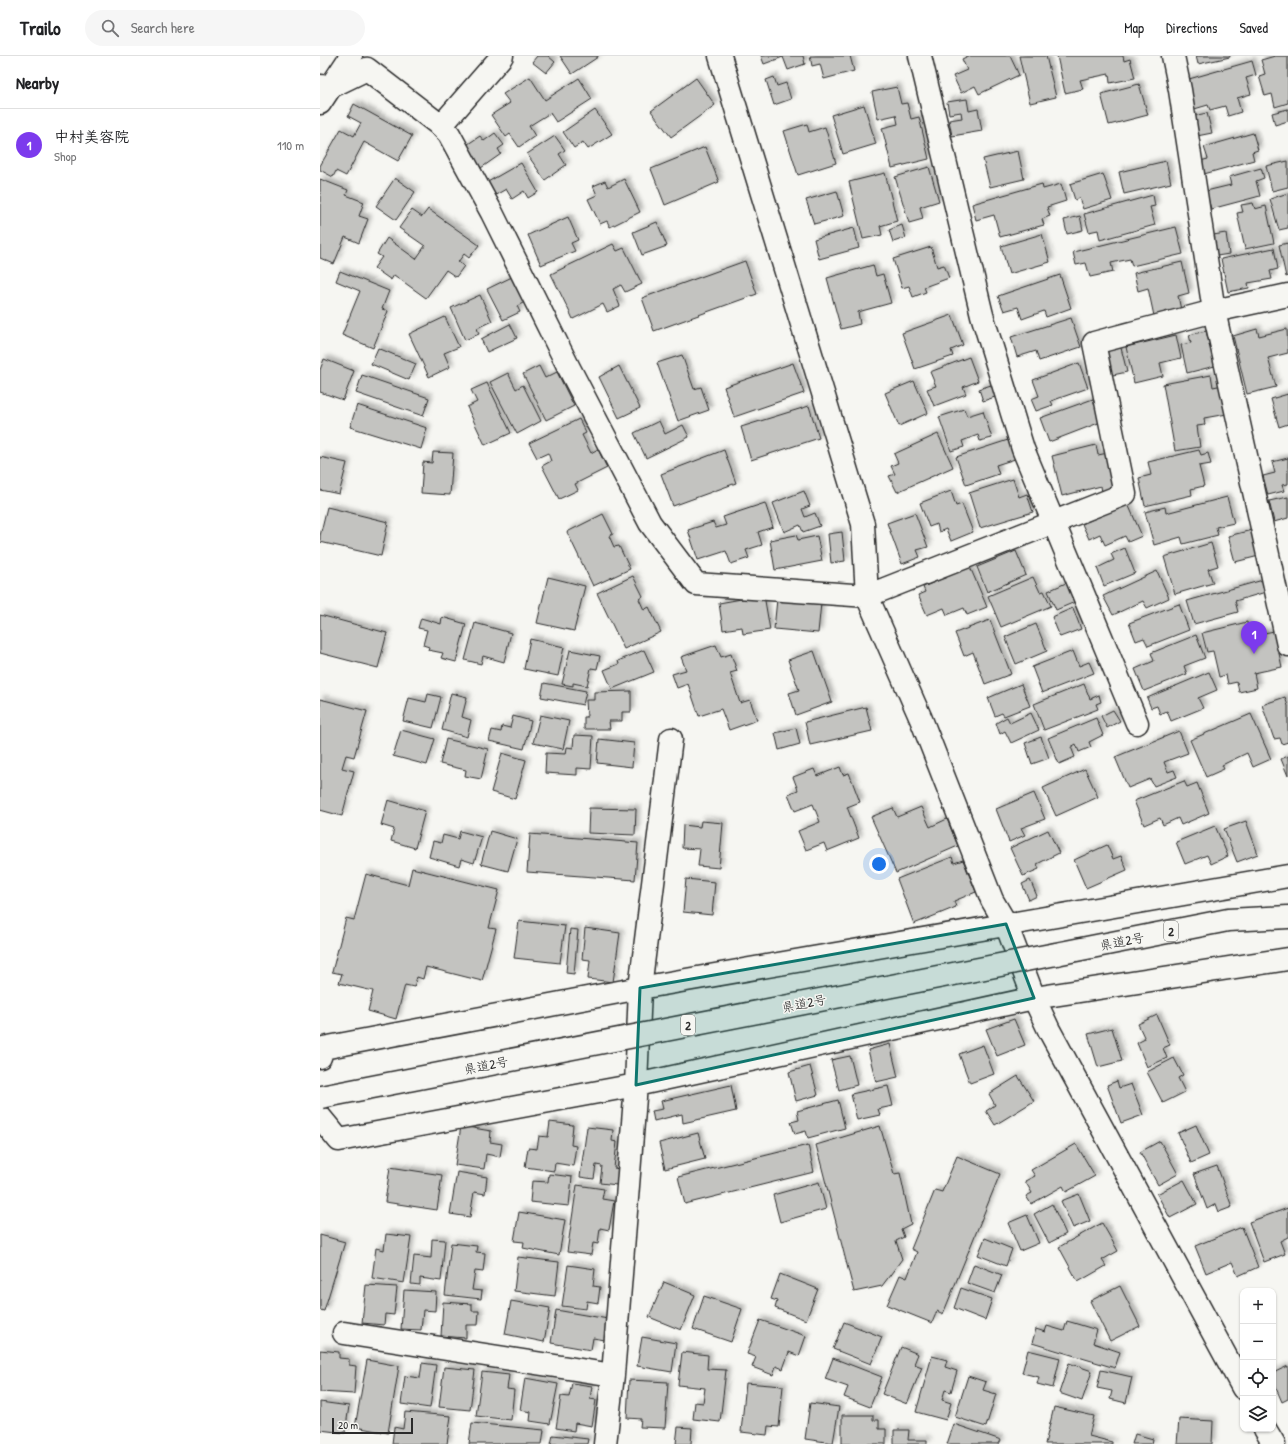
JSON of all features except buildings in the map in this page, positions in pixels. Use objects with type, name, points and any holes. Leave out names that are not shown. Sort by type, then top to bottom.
[{"type":"street","points":[[323,92],[351,56]]},
{"type":"street","points":[[441,126],[502,56]]},
{"type":"street","points":[[720,56],[863,524],[867,596],[921,719],[992,900],[1006,924],[1034,998],[1052,1037],[1240,1382]]},
{"type":"street","points":[[920,56],[982,315],[1023,448],[1136,723]]},
{"type":"street","points":[[1173,56],[1180,90],[1214,311],[1288,645]]},
{"type":"street","points":[[323,92],[367,69],[441,126],[449,134],[492,213],[569,368],[650,522],[696,584],[867,596],[1053,521],[1125,494],[1094,343],[1214,311],[1288,295]]},
{"type":"street","points":[[605,1444],[613,1375],[636,1085],[640,988],[671,739]]},
{"type":"street","points":[[320,1057],[323,1048],[640,988],[1288,876]]},
{"type":"street","name":"県道2号","points":[[320,1103],[1228,920],[1288,917]]},
{"type":"street","points":[[320,1103],[339,1140],[636,1085],[1034,998],[1288,959]]},
{"type":"street","points":[[344,1334],[613,1375]]},
{"type":"street","points":[[1267,1432],[1274,1444]]},
{"type":"street","points":[[1284,1444],[1288,1443]]},
{"type":"highlighted area","points":[[1006,924],[1034,998],[636,1085],[640,988]]},
{"type":"place","name":"中村美容院","points":[[1254,654]]}]
